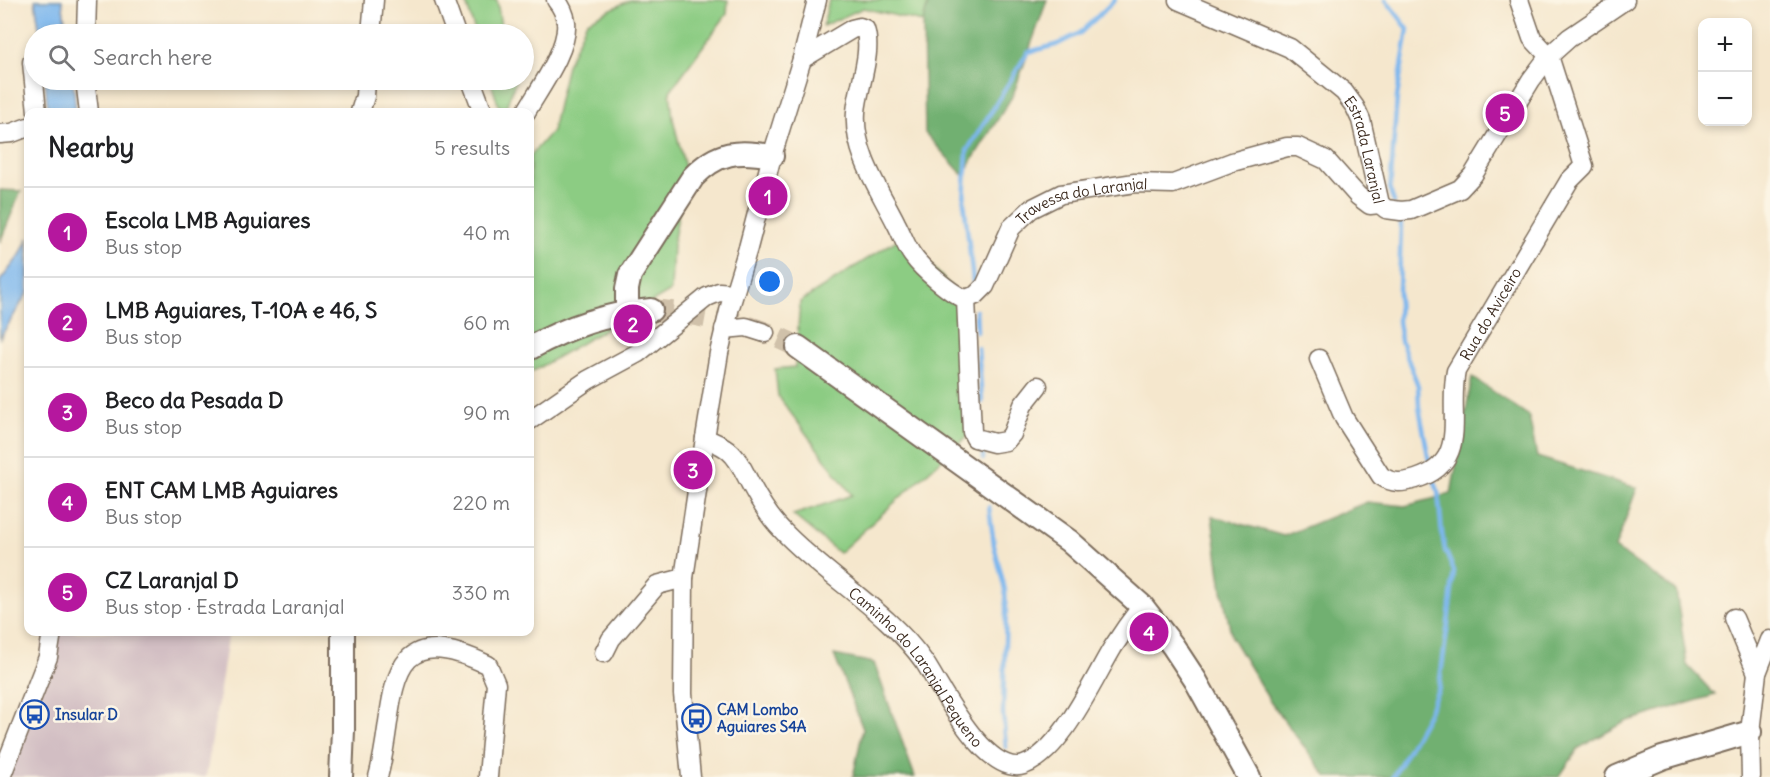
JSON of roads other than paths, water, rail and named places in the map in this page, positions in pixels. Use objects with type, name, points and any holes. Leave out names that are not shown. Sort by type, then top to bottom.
[{"type":"main road","points":[[627,312],[630,275],[698,171],[713,160],[733,153],[744,151],[772,156]]},
{"type":"main road","points":[[534,346],[577,325],[604,316],[651,310]]},
{"type":"main road","points":[[798,347],[1069,542],[1135,599],[1182,658],[1249,777]]},
{"type":"main road","points":[[341,777],[343,636]]},
{"type":"main road","points":[[1617,777],[1662,758],[1750,732]]},
{"type":"street","points":[[86,24],[87,0]]},
{"type":"street","points":[[372,24],[374,0]]},
{"type":"street","points":[[444,0],[452,24]]},
{"type":"street","points":[[528,108],[565,37],[566,21],[556,0]]},
{"type":"street","points":[[687,776],[683,694],[684,578],[705,438],[724,329],[817,0]]},
{"type":"street","name":"Estrada Laranjal","points":[[1178,0],[1290,48],[1344,92],[1361,120],[1380,204],[1386,209],[1401,211],[1411,210],[1460,189],[1473,175],[1531,80],[1549,56],[1569,38],[1624,0]]},
{"type":"street","points":[[1519,0],[1532,38],[1549,56]]},
{"type":"street","points":[[802,59],[852,29],[860,27],[864,29],[865,59],[856,112],[860,148],[913,257],[944,286],[966,299],[972,432],[975,438],[993,443],[1006,441],[1012,434],[1023,405],[1038,386]]},
{"type":"street","name":"Rua do Aviceiro","points":[[1319,359],[1344,418],[1381,476],[1389,481],[1402,483],[1424,476],[1443,464],[1452,446],[1456,371],[1569,181],[1584,166],[1549,56]]},
{"type":"street","points":[[35,90],[37,108]]},
{"type":"street","points":[[86,90],[88,108]]},
{"type":"street","points":[[361,108],[365,90]]},
{"type":"street","points":[[475,90],[482,108]]},
{"type":"street","points":[[0,134],[24,128]]},
{"type":"street","name":"Travessa do Laranjal","points":[[966,299],[976,295],[985,286],[1011,228],[1031,209],[1061,194],[1135,183],[1173,184],[1232,162],[1287,147],[1298,147],[1321,157],[1370,205],[1380,204]]},
{"type":"street","points":[[534,417],[588,381],[641,350],[708,297],[719,292],[734,293]]},
{"type":"street","points":[[724,329],[746,327],[765,333]]},
{"type":"street","name":"Caminho do Laranjal Pequeno","points":[[705,438],[729,450],[737,459],[754,491],[782,530],[897,632],[923,661],[975,740],[989,755],[1005,765],[1023,766],[1045,751],[1065,729],[1113,647],[1135,599]]},
{"type":"street","points":[[604,653],[611,639],[657,585],[684,578]]},
{"type":"street","points":[[1734,618],[1757,673]]},
{"type":"street","points":[[1,777],[48,657],[52,636]]},
{"type":"street","points":[[1751,777],[1750,732],[1757,673],[1770,640]]},
{"type":"street","points":[[378,777],[390,705],[402,667],[413,654],[432,648],[449,649],[467,654],[488,664],[496,684],[488,777]]},
{"type":"water","points":[[35,0],[62,0],[66,24],[39,24]]},
{"type":"water","points":[[46,90],[74,90],[76,108],[48,108]]},
{"type":"water","points":[[24,246],[24,299],[0,338],[0,281]]},
{"type":"waterway","points":[[974,290],[964,201],[967,151],[1028,52],[1056,45],[1080,33],[1115,0]]},
{"type":"waterway","points":[[1386,0],[1408,29],[1397,97],[1390,190],[1394,202]]},
{"type":"waterway","points":[[1401,223],[1398,322],[1401,341],[1418,386],[1419,407],[1430,466]]},
{"type":"waterway","points":[[976,311],[977,332]]},
{"type":"waterway","points":[[978,348],[982,402]]},
{"type":"waterway","points":[[983,451],[983,459]]},
{"type":"waterway","points":[[1393,777],[1439,688],[1448,623],[1454,571],[1445,550],[1438,491],[1433,477]]},
{"type":"waterway","points":[[989,507],[994,545],[1005,590],[1003,713],[1006,747]]},
{"type":"tunnel","points":[[651,310],[726,321],[763,332],[798,347]]},
{"type":"place","name":"CZ Laranjal D","points":[[1505,113]]},
{"type":"place","name":"Escola LMB Aguiares","points":[[768,196]]},
{"type":"place","name":"LMB Aguiares, T-10A e 46, S","points":[[633,324]]},
{"type":"place","name":"Beco da Pesada D","points":[[693,470]]},
{"type":"place","name":"ENT CAM LMB Aguiares","points":[[1149,632]]},
{"type":"place","name":"Insular D","points":[[34,714]]},
{"type":"place","name":"CAM Lombo Aguiares S4A","points":[[696,718]]}]
